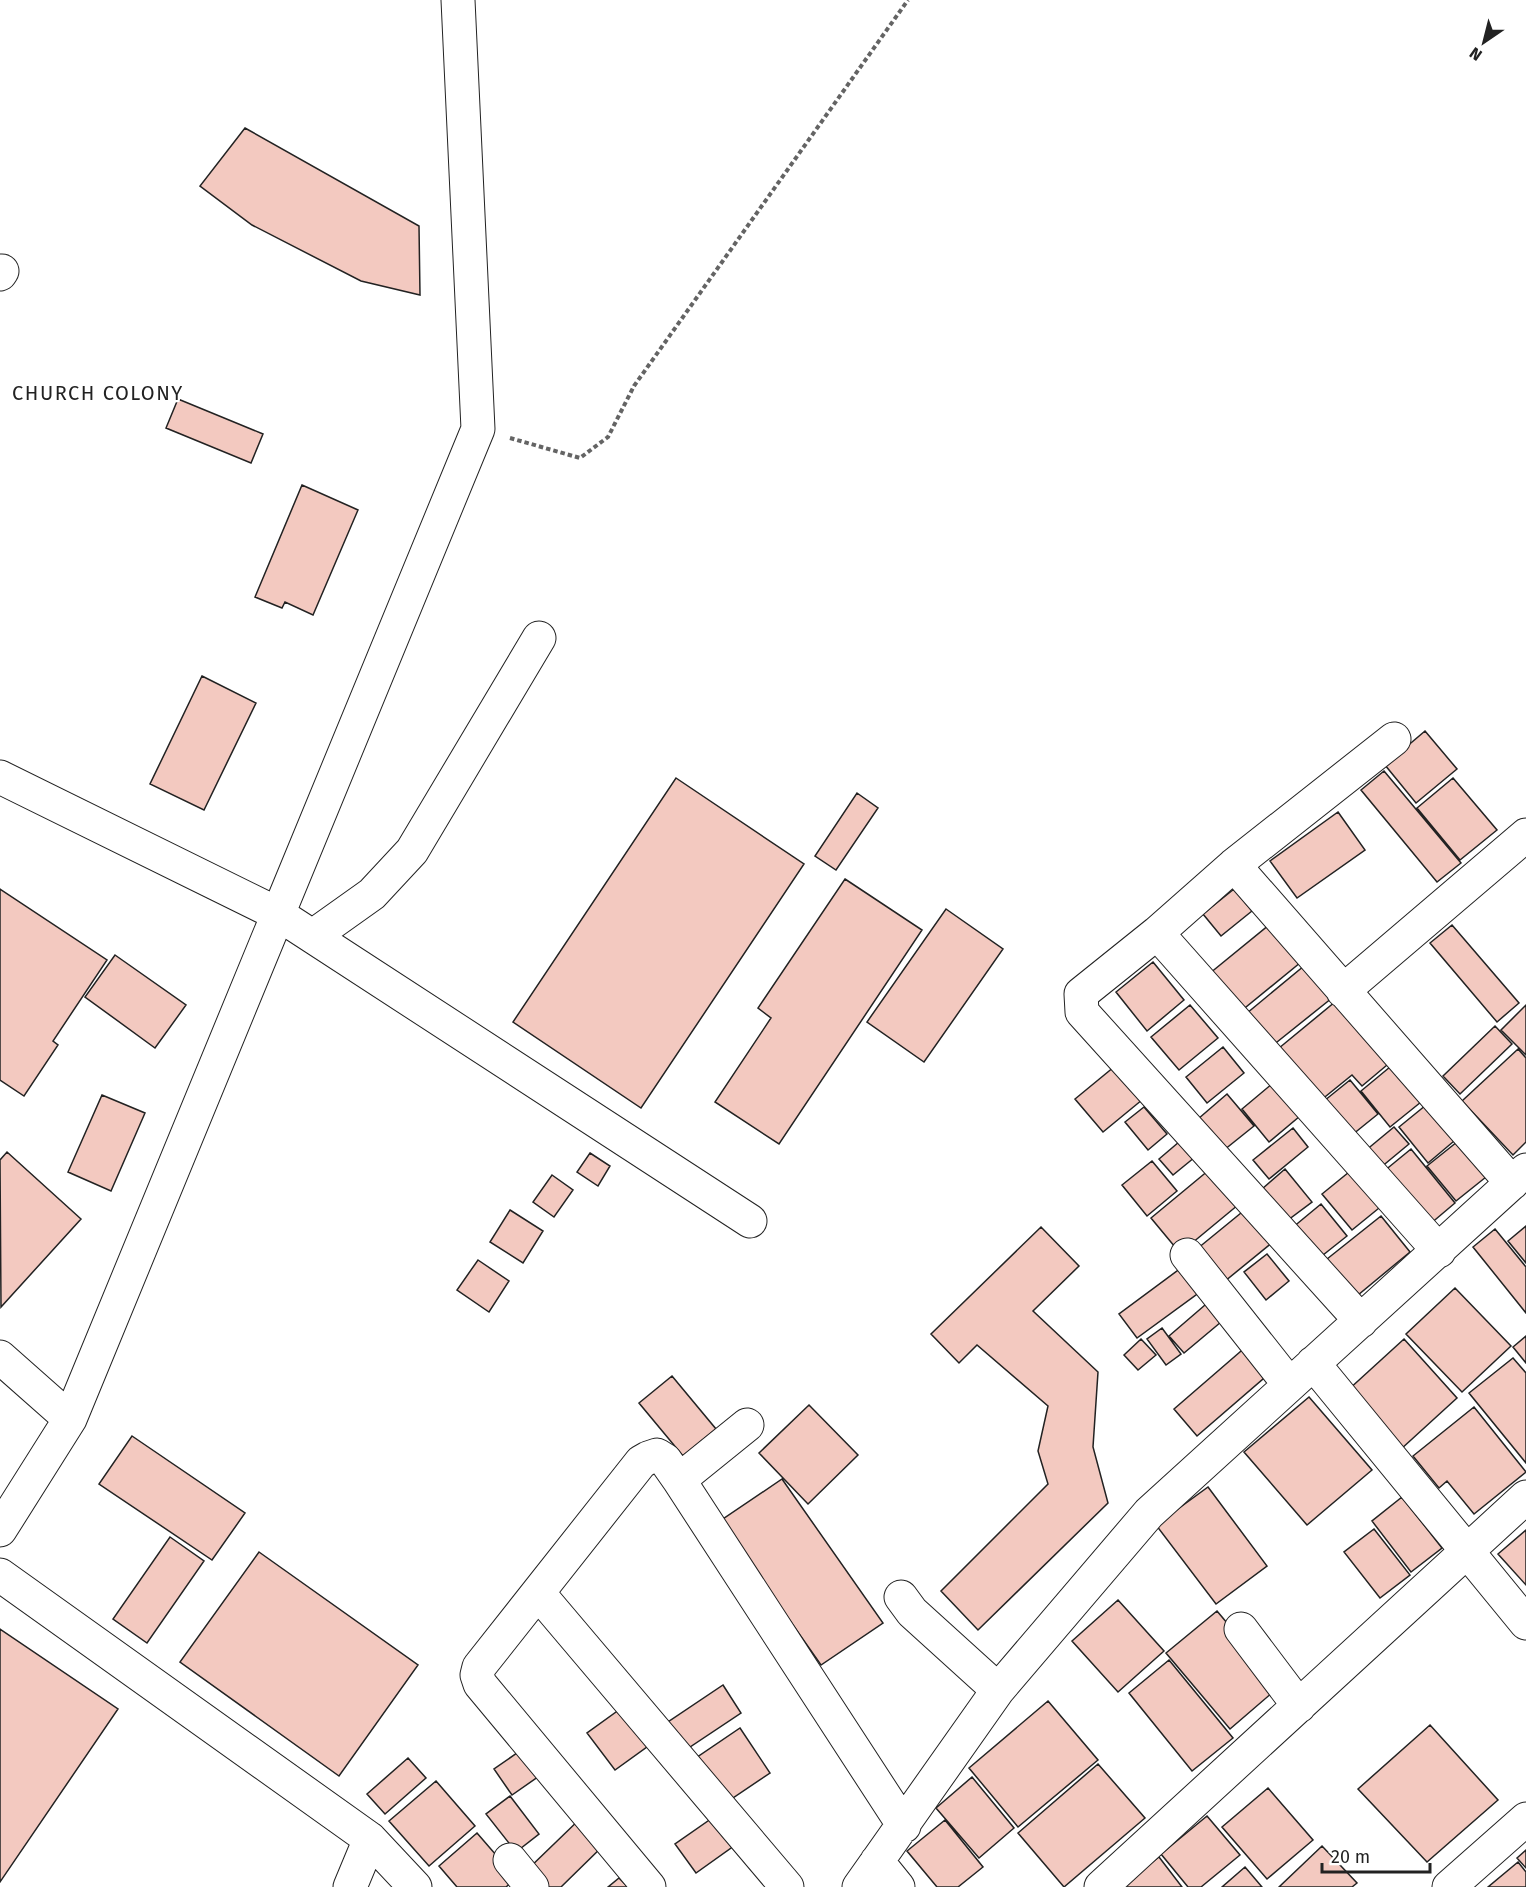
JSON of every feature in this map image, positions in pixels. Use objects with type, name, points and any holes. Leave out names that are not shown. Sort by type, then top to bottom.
[{"type":"street","points":[[0,1530],[70,1419],[478,429],[458,0]]},
{"type":"street","points":[[313,936],[372,894],[412,851],[538,638]]},
{"type":"street","points":[[1361,1321],[1082,1012],[1081,994],[1157,933],[1234,865],[1394,739]]},
{"type":"street","points":[[0,777],[278,914],[750,1221]]},
{"type":"street","points":[[1343,991],[1526,835]]},
{"type":"street","points":[[898,1887],[868,1874],[998,1690],[1149,1513],[1519,1176],[1343,991],[1234,865]]},
{"type":"street","points":[[1157,933],[1439,1251]]},
{"type":"street","points":[[1187,1255],[1289,1384]]},
{"type":"street","points":[[0,1357],[70,1419]]},
{"type":"street","points":[[1313,1363],[1526,1623]]},
{"type":"street","points":[[680,1480],[747,1425]]},
{"type":"street","points":[[649,1887],[480,1684],[477,1675],[479,1667],[539,1594],[641,1462],[657,1455],[680,1480],[904,1826]]},
{"type":"street","points":[[1101,1887],[1526,1497]]},
{"type":"street","points":[[0,1575],[370,1839],[415,1887]]},
{"type":"street","points":[[539,1594],[787,1887]]},
{"type":"street","points":[[902,1597],[912,1612],[998,1690]]},
{"type":"street","points":[[1241,1629],[1299,1706]]},
{"type":"street","points":[[1449,1887],[1526,1818]]},
{"type":"street","points":[[350,1887],[370,1839]]},
{"type":"street","points":[[510,1860],[532,1887]]},
{"type":"path","points":[[478,429],[580,458],[608,437],[634,386],[908,0]]},
{"type":"building","points":[[245,128],[419,226],[420,295],[361,281],[252,225],[200,186]]},
{"type":"building","points":[[178,399],[263,434],[251,463],[166,428]]},
{"type":"building","points":[[302,485],[358,510],[313,615],[285,602],[282,608],[255,597]]},
{"type":"building","points":[[202,676],[256,703],[204,810],[150,784]]},
{"type":"building","points":[[1425,731],[1457,769],[1416,803],[1385,765]]},
{"type":"building","points":[[1384,771],[1461,863],[1437,882],[1361,790]]},
{"type":"building","points":[[676,778],[804,864],[641,1108],[513,1022]]},
{"type":"building","points":[[1453,778],[1497,830],[1460,860],[1417,808]]},
{"type":"building","points":[[857,793],[878,808],[836,870],[815,856]]},
{"type":"building","points":[[1338,812],[1365,850],[1297,898],[1270,861]]},
{"type":"building","points":[[845,879],[922,930],[779,1144],[715,1102],[771,1018],[758,1008]]},
{"type":"building","points":[[0,889],[107,960],[53,1041],[58,1045],[24,1096],[0,1080]]},
{"type":"building","points":[[1234,889],[1252,911],[1221,936],[1203,914]]},
{"type":"building","points":[[946,909],[1003,949],[924,1062],[867,1022]]},
{"type":"building","points":[[1275,920],[1306,958],[1235,1016],[1204,978]]},
{"type":"building","points":[[1452,925],[1519,1003],[1497,1022],[1430,943]]},
{"type":"building","points":[[115,955],[186,1005],[155,1048],[85,997]]},
{"type":"building","points":[[1310,961],[1337,994],[1267,1050],[1241,1018]]},
{"type":"building","points":[[1153,962],[1184,1000],[1147,1031],[1116,992]]},
{"type":"building","points":[[1341,997],[1393,1060],[1362,1086],[1352,1075],[1315,1105],[1273,1053]]},
{"type":"building","points":[[1190,1005],[1218,1038],[1179,1070],[1151,1037]]},
{"type":"building","points":[[1526,1005],[1526,1055],[1501,1030]]},
{"type":"building","points":[[1495,1026],[1512,1044],[1460,1094],[1443,1076]]},
{"type":"building","points":[[1223,1047],[1244,1073],[1207,1103],[1186,1077]]},
{"type":"building","points":[[1518,1049],[1526,1058],[1526,1142],[1513,1155],[1462,1101]]},
{"type":"building","points":[[1120,1062],[1148,1095],[1103,1132],[1075,1099]]},
{"type":"building","points":[[1396,1062],[1426,1098],[1390,1127],[1361,1091]]},
{"type":"building","points":[[1279,1078],[1306,1111],[1269,1142],[1242,1109]]},
{"type":"building","points":[[1350,1080],[1378,1114],[1347,1139],[1319,1105]]},
{"type":"building","points":[[1227,1094],[1254,1126],[1224,1150],[1198,1119]]},
{"type":"building","points":[[102,1095],[145,1113],[111,1191],[68,1172]]},
{"type":"building","points":[[1431,1101],[1460,1136],[1428,1163],[1399,1127]]},
{"type":"building","points":[[1144,1107],[1167,1134],[1148,1150],[1125,1122]]},
{"type":"building","points":[[1394,1127],[1409,1144],[1374,1173],[1359,1156]]},
{"type":"building","points":[[1293,1128],[1308,1147],[1269,1179],[1253,1160]]},
{"type":"building","points":[[1186,1136],[1200,1153],[1173,1175],[1159,1159]]},
{"type":"building","points":[[1462,1138],[1491,1173],[1456,1201],[1427,1166]]},
{"type":"building","points":[[1411,1149],[1455,1203],[1423,1230],[1378,1176]]},
{"type":"building","points":[[7,1152],[81,1219],[1,1307],[0,1160]]},
{"type":"building","points":[[590,1153],[610,1166],[598,1186],[577,1172]]},
{"type":"building","points":[[1152,1161],[1177,1191],[1147,1216],[1122,1185]]},
{"type":"building","points":[[1215,1165],[1244,1200],[1180,1253],[1151,1218]]},
{"type":"building","points":[[1354,1168],[1384,1204],[1352,1230],[1322,1194]]},
{"type":"building","points":[[1285,1169],[1312,1202],[1288,1220],[1262,1189]]},
{"type":"building","points":[[552,1175],[573,1190],[554,1217],[533,1202]]},
{"type":"building","points":[[1252,1204],[1279,1237],[1219,1286],[1192,1253]]},
{"type":"building","points":[[1321,1204],[1347,1236],[1318,1259],[1292,1228]]},
{"type":"building","points":[[510,1210],[543,1231],[523,1263],[490,1242]]},
{"type":"building","points":[[1381,1216],[1410,1252],[1352,1300],[1322,1263]]},
{"type":"building","points":[[1526,1226],[1526,1263],[1508,1241]]},
{"type":"building","points":[[1041,1227],[1079,1266],[1033,1311],[1098,1372],[1093,1447],[1108,1503],[978,1630],[941,1591],[1048,1484],[1038,1451],[1048,1406],[977,1345],[959,1363],[931,1334]]},
{"type":"building","points":[[1495,1229],[1526,1267],[1526,1313],[1473,1247]]},
{"type":"building","points":[[1267,1254],[1289,1281],[1266,1300],[1244,1272]]},
{"type":"building","points":[[478,1260],[509,1281],[489,1312],[457,1290]]},
{"type":"building","points":[[1185,1265],[1204,1289],[1137,1338],[1119,1314]]},
{"type":"building","points":[[1455,1288],[1511,1346],[1462,1392],[1406,1334]]},
{"type":"building","points":[[1212,1299],[1227,1317],[1184,1353],[1169,1336]]},
{"type":"building","points":[[1162,1328],[1181,1354],[1166,1365],[1147,1339]]},
{"type":"building","points":[[1526,1336],[1526,1363],[1513,1347]]},
{"type":"building","points":[[1141,1339],[1156,1355],[1138,1370],[1124,1355]]},
{"type":"building","points":[[1404,1339],[1457,1398],[1400,1450],[1347,1391]]},
{"type":"building","points":[[1248,1345],[1271,1372],[1197,1436],[1174,1409]]},
{"type":"building","points":[[1513,1358],[1526,1373],[1526,1463],[1469,1393]]},
{"type":"building","points":[[672,1376],[716,1429],[683,1456],[639,1403]]},
{"type":"building","points":[[1309,1397],[1372,1470],[1307,1525],[1244,1452]]},
{"type":"building","points":[[809,1405],[858,1455],[808,1504],[759,1453]]},
{"type":"building","points":[[1474,1407],[1526,1472],[1474,1514],[1447,1481],[1439,1488],[1413,1456]]},
{"type":"building","points":[[132,1436],[245,1513],[212,1560],[99,1484]]},
{"type":"building","points":[[782,1479],[883,1623],[821,1665],[720,1521]]},
{"type":"building","points":[[1208,1487],[1267,1566],[1216,1604],[1156,1525]]},
{"type":"building","points":[[1402,1497],[1442,1548],[1411,1572],[1372,1521]]},
{"type":"building","points":[[1374,1529],[1410,1575],[1380,1598],[1344,1552]]},
{"type":"building","points":[[1526,1530],[1526,1585],[1498,1554]]},
{"type":"building","points":[[170,1537],[204,1561],[147,1643],[113,1619]]},
{"type":"building","points":[[259,1552],[418,1665],[339,1776],[180,1662]]},
{"type":"building","points":[[1118,1600],[1164,1651],[1118,1692],[1072,1641]]},
{"type":"building","points":[[1217,1611],[1280,1686],[1230,1729],[1166,1653]]},
{"type":"building","points":[[0,1629],[118,1709],[0,1882]]},
{"type":"building","points":[[1169,1660],[1233,1738],[1192,1771],[1129,1693]]},
{"type":"building","points":[[723,1685],[741,1713],[678,1755],[659,1728]]},
{"type":"building","points":[[1048,1701],[1098,1760],[1018,1827],[969,1768]]},
{"type":"building","points":[[623,1707],[651,1744],[615,1770],[587,1733]]},
{"type":"building","points":[[1430,1725],[1498,1800],[1427,1862],[1358,1789]]},
{"type":"building","points":[[740,1728],[770,1773],[721,1806],[690,1762]]},
{"type":"building","points":[[527,1746],[545,1772],[512,1795],[494,1769]]},
{"type":"building","points":[[408,1758],[426,1778],[385,1814],[367,1794]]},
{"type":"building","points":[[1098,1764],[1145,1818],[1064,1887],[1018,1833]]},
{"type":"building","points":[[972,1777],[1014,1828],[979,1858],[936,1808]]},
{"type":"building","points":[[436,1781],[475,1826],[429,1866],[389,1821]]},
{"type":"building","points":[[1268,1788],[1313,1840],[1267,1879],[1222,1827]]},
{"type":"building","points":[[510,1796],[539,1834],[516,1852],[486,1814]]},
{"type":"building","points":[[718,1814],[738,1843],[696,1873],[675,1844]]},
{"type":"building","points":[[584,1815],[609,1840],[561,1887],[540,1887],[525,1872]]},
{"type":"building","points":[[1207,1816],[1240,1855],[1201,1887],[1188,1887],[1161,1854]]},
{"type":"building","points":[[945,1820],[983,1867],[958,1887],[937,1887],[907,1851]]},
{"type":"building","points":[[477,1833],[516,1878],[506,1887],[457,1887],[439,1866]]},
{"type":"building","points":[[1322,1846],[1357,1883],[1352,1887],[1279,1887]]},
{"type":"building","points":[[1526,1850],[1526,1868],[1517,1858]]},
{"type":"building","points":[[1159,1857],[1182,1887],[1127,1887],[1124,1883]]},
{"type":"building","points":[[1518,1862],[1526,1872],[1526,1887],[1488,1887]]},
{"type":"building","points":[[1245,1867],[1262,1887],[1222,1887]]},
{"type":"building","points":[[619,1878],[628,1887],[608,1887]]},
{"type":"district","name":"CHURCH COLONY","points":[[98,393]]}]
